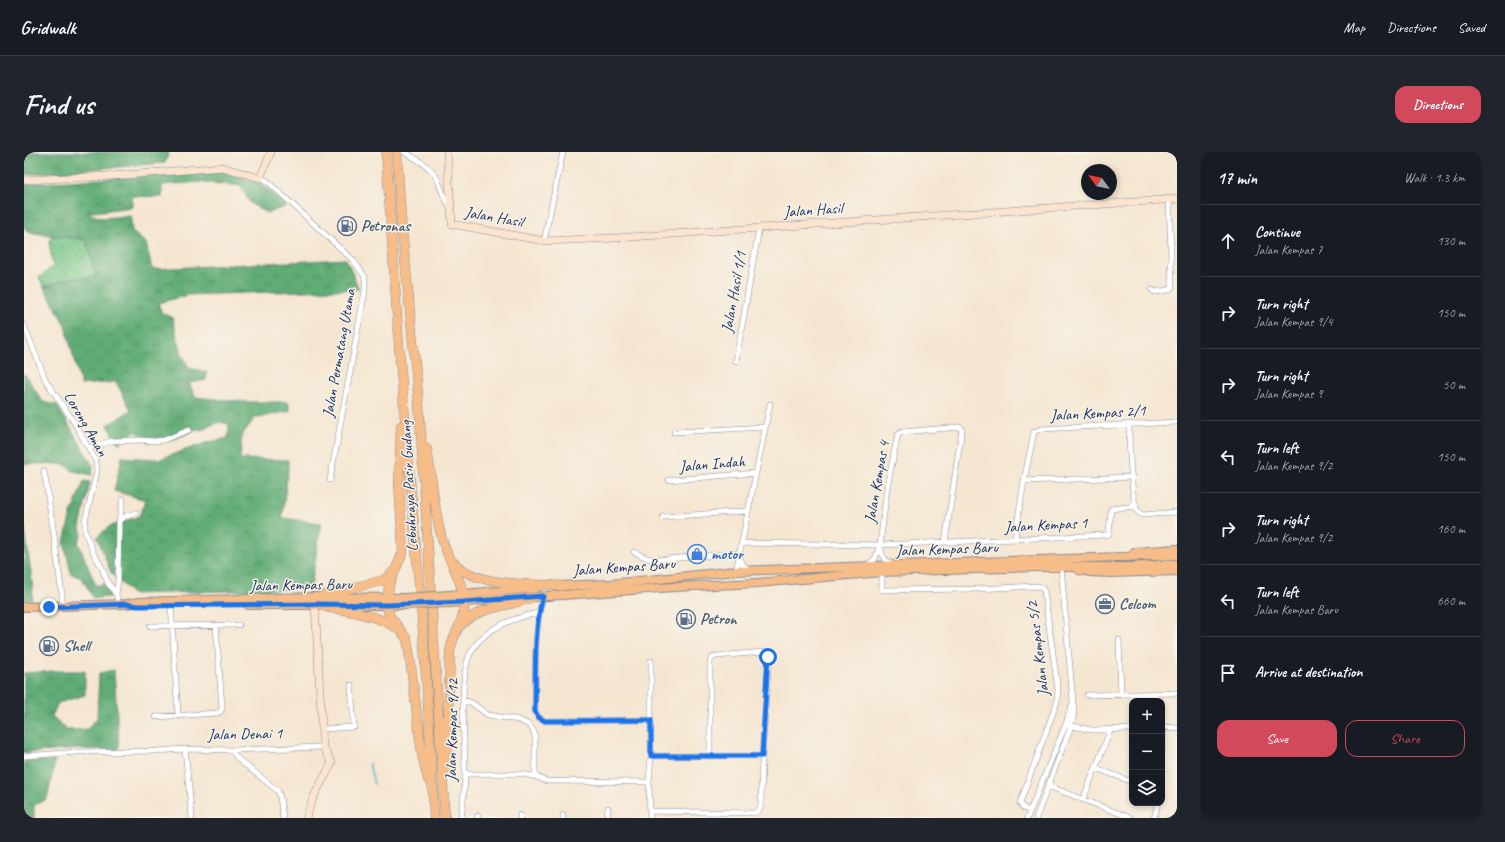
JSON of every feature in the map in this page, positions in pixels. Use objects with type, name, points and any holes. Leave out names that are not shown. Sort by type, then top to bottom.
[{"type":"highway","name":"Lebuhraya Pasir Gudang","points":[[386,152],[393,272],[424,646],[434,813]]},
{"type":"highway","name":"Lebuhraya Pasir Gudang","points":[[397,152],[401,218],[419,404],[445,815]]},
{"type":"highway","points":[[403,384],[399,483],[403,552],[390,585],[387,602],[389,615],[407,639],[410,651],[422,754],[434,813]]},
{"type":"highway","points":[[419,404],[436,512],[442,540],[448,557],[459,578],[463,598],[463,615],[451,645],[450,652],[449,740],[445,815]]},
{"type":"highway","points":[[448,557],[464,571],[481,579],[562,586]]},
{"type":"highway","points":[[398,565],[388,577],[381,581],[330,593],[319,602],[327,607],[368,616],[391,624],[402,632]]},
{"type":"highway","points":[[459,626],[466,619],[479,613],[533,596]]},
{"type":"main road","points":[[1065,559],[1116,552],[1177,549]]},
{"type":"main road","name":"Jalan Kempas Baru","points":[[24,607],[122,604],[139,602],[387,602],[463,598],[562,586],[610,584],[751,570],[1177,555]]},
{"type":"main road","name":"Jalan Kempas Baru","points":[[463,598],[543,596],[882,572],[1177,564]]},
{"type":"main road","points":[[1073,567],[1081,571],[1090,572],[1177,570]]},
{"type":"main road","points":[[736,571],[740,576],[746,579],[782,580]]},
{"type":"main road","name":"Jalan Kempas Baru","points":[[122,604],[138,606],[319,602]]},
{"type":"street","points":[[260,178],[271,152]]},
{"type":"street","points":[[404,152],[425,165],[435,175],[444,199],[451,207]]},
{"type":"street","points":[[447,152],[451,207]]},
{"type":"street","points":[[544,241],[563,152]]},
{"type":"street","name":"Jalan Permatang Utama","points":[[24,180],[112,176],[222,167],[266,180],[354,261],[365,277],[365,291],[330,480]]},
{"type":"street","points":[[1152,290],[1155,292],[1169,290],[1172,288],[1169,198]]},
{"type":"street","name":"Jalan Hasil","points":[[451,207],[452,224],[544,241],[616,238],[1169,198],[1177,199]]},
{"type":"street","name":"Jalan Hasil 1/1","points":[[736,361],[759,228]]},
{"type":"street","name":"Lorong Aman","points":[[24,325],[46,381],[74,422],[96,461],[97,469],[85,521],[85,532],[108,583],[122,604]]},
{"type":"street","name":"Jalan Indah","points":[[736,571],[770,404]]},
{"type":"street","name":"Jalan Kempas 2/1","points":[[1015,538],[1034,432],[1041,429],[1177,422]]},
{"type":"street","points":[[1129,425],[1132,477],[1138,513],[1143,515],[1177,512]]},
{"type":"street","points":[[674,432],[765,427]]},
{"type":"street","name":"Jalan Kempas 4","points":[[880,545],[887,488],[898,436],[902,432],[960,427],[963,431],[945,542]]},
{"type":"street","points":[[89,448],[112,441],[164,440],[189,430]]},
{"type":"street","points":[[44,471],[62,595],[62,606]]},
{"type":"street","name":"Jalan Indah","points":[[669,480],[756,473]]},
{"type":"street","points":[[1024,481],[1132,477]]},
{"type":"street","points":[[116,594],[118,580],[119,522],[123,499]]},
{"type":"street","name":"Jalan Kempas 1","points":[[742,543],[880,545],[1106,535],[1109,534],[1110,530],[1111,508],[1136,506]]},
{"type":"street","points":[[663,518],[748,511]]},
{"type":"street","points":[[119,522],[126,516],[136,513]]},
{"type":"street","points":[[880,545],[883,558],[894,565]]},
{"type":"street","points":[[868,565],[877,556],[880,545]]},
{"type":"street","points":[[634,552],[655,560],[739,554],[743,565],[751,570]]},
{"type":"street","points":[[1027,818],[1074,713],[1061,567]]},
{"type":"street","name":"Jalan Kempas 5/2","points":[[882,572],[882,590],[976,589],[1036,586],[1041,587],[1044,591],[1058,690],[1057,702],[1053,715],[1020,803],[1023,808],[1030,811]]},
{"type":"street","points":[[543,596],[538,613],[535,711],[538,717],[545,721],[651,720]]},
{"type":"street","points":[[306,818],[314,796],[332,763],[323,747],[319,602]]},
{"type":"street","points":[[171,605],[178,715]]},
{"type":"street","name":"Jalan Kempas 9/12","points":[[461,818],[465,774],[464,700],[470,654],[486,634],[498,626],[538,613]]},
{"type":"street","points":[[150,626],[239,625]]},
{"type":"street","points":[[156,716],[218,713],[221,711],[220,672],[216,626]]},
{"type":"street","points":[[1119,640],[1121,695]]},
{"type":"street","points":[[650,811],[754,813],[759,810],[761,805],[762,756],[768,657],[764,652],[716,656],[712,658],[710,662],[710,755]]},
{"type":"street","points":[[650,818],[649,782],[651,756],[651,661]]},
{"type":"street","points":[[322,729],[354,727],[351,685]]},
{"type":"street","points":[[1087,695],[1177,693]]},
{"type":"street","points":[[464,700],[469,701],[488,715],[519,720],[529,725],[533,730],[534,736],[535,772],[537,777]]},
{"type":"street","points":[[1069,725],[1088,730],[1110,731],[1129,729]]},
{"type":"street","points":[[1037,818],[1069,725]]},
{"type":"street","points":[[1165,727],[1177,728]]},
{"type":"street","points":[[1083,800],[1110,731]]},
{"type":"street","name":"Jalan Denai 1","points":[[24,756],[78,752],[323,747]]},
{"type":"street","points":[[185,749],[192,818]]},
{"type":"street","points":[[231,750],[238,759],[278,791],[282,818]]},
{"type":"street","points":[[651,756],[762,756]]},
{"type":"street","points":[[1096,768],[1129,781]]},
{"type":"street","points":[[465,774],[523,774],[537,777],[546,781],[649,782]]},
{"type":"street","points":[[1048,786],[1131,818]]},
{"type":"street","points":[[1154,818],[1157,806]]},
{"type":"street","points":[[608,808],[608,818]]},
{"type":"street","points":[[704,812],[704,818]]},
{"type":"green space","points":[[24,152],[169,152],[165,163],[24,175]]},
{"type":"green space","points":[[218,171],[231,173],[261,184],[287,206],[268,213],[251,204],[240,186],[201,182],[162,185],[162,197],[132,196],[132,207],[86,213],[102,218],[131,216],[132,232],[146,243],[152,269],[346,259],[359,289],[189,295],[158,303],[162,313],[172,317],[182,354],[189,368],[207,372],[206,380],[189,383],[195,397],[247,402],[288,402],[290,411],[255,418],[242,435],[240,459],[288,460],[282,518],[321,523],[311,587],[271,591],[132,594],[111,573],[97,537],[109,527],[139,516],[146,500],[114,491],[122,457],[160,459],[208,442],[228,438],[229,424],[219,422],[202,430],[197,429],[174,439],[147,442],[143,436],[135,431],[119,444],[108,425],[131,410],[116,382],[81,385],[65,325],[44,287],[70,278],[96,277],[86,240],[27,232],[24,226],[24,184]]},
{"type":"green space","points":[[52,235],[86,240],[96,277],[70,278],[44,287],[39,278],[53,266],[49,243]]},
{"type":"green space","points":[[24,373],[43,402],[57,405],[93,466],[92,475],[73,471],[64,464],[24,464]]},
{"type":"green space","points":[[84,481],[90,482],[80,528],[82,535],[78,542],[96,586],[104,583],[110,597],[93,598],[82,578],[71,574],[64,542],[71,514]]},
{"type":"green space","points":[[24,523],[33,588],[32,600],[24,600]]},
{"type":"green space","points":[[114,670],[119,747],[117,750],[79,749],[24,753],[24,673],[85,671],[85,695],[58,703],[52,716],[67,730],[87,729],[97,718],[99,673]]},
{"type":"green space","points":[[24,761],[55,762],[47,799],[34,805],[34,818],[24,818]]},
{"type":"waterway","points":[[369,763],[374,784]]},
{"type":"place","name":"Petronas","points":[[347,226]]},
{"type":"place","name":"motor","points":[[697,554]]},
{"type":"place","name":"Celcom","points":[[1105,604]]},
{"type":"place","name":"Petron","points":[[686,619]]},
{"type":"place","name":"Shell","points":[[49,646]]},
{"type":"route","points":[[49,607],[126,604],[138,606],[315,604],[387,605],[464,602],[543,596],[537,620],[535,711],[538,717],[545,721],[651,720],[651,756],[762,756],[768,657]]}]
